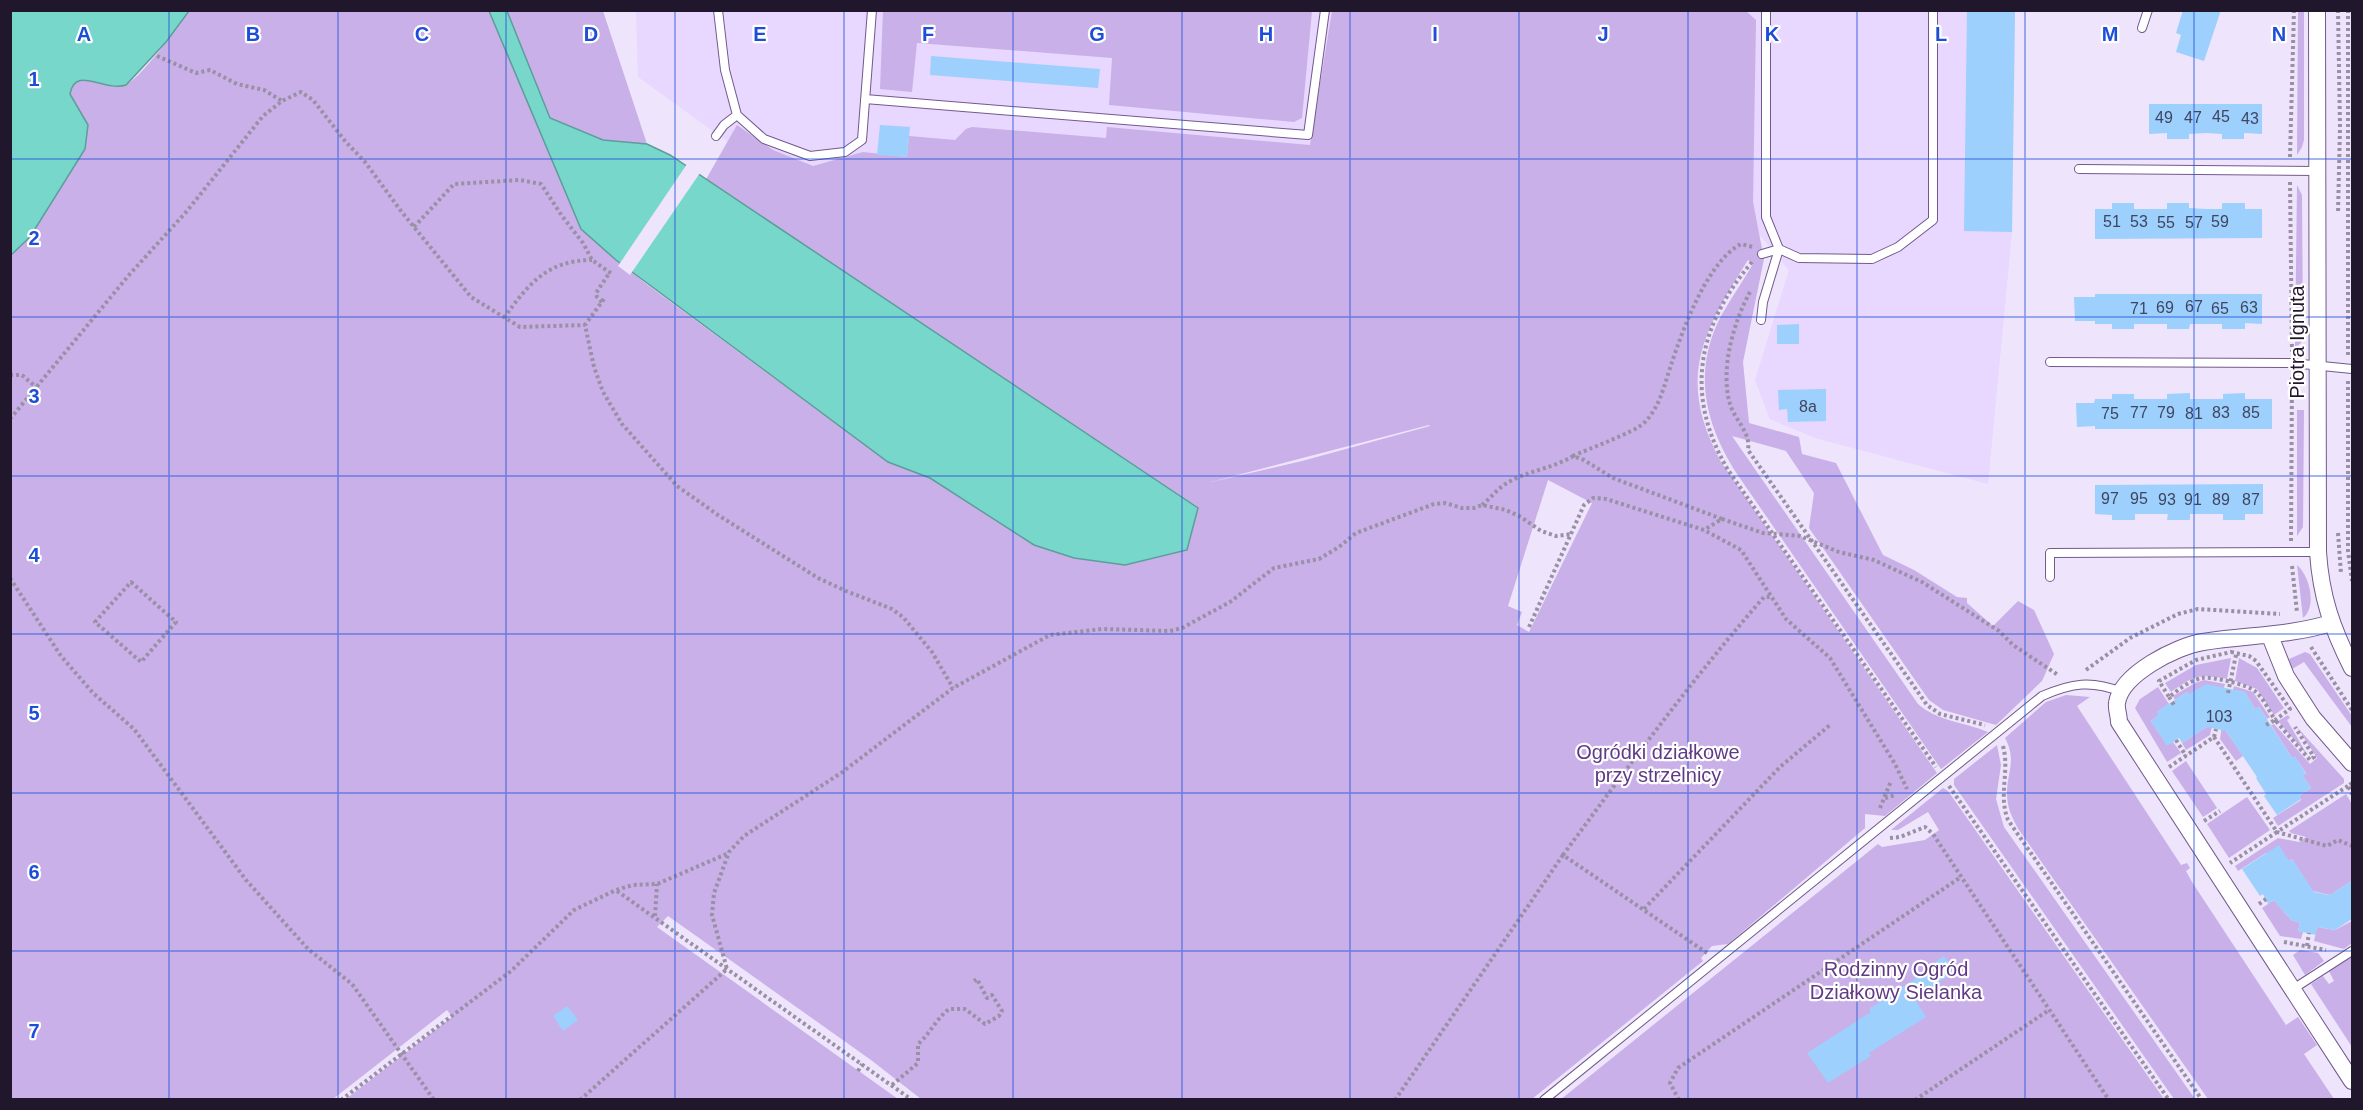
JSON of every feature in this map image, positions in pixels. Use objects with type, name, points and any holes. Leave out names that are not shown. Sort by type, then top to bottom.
[{"type":"street","name":"Piotra Ignuta","points":[[2317,10],[2318,552],[2320,582],[2331,623],[2352,668]]},
{"type":"street","points":[[2331,623],[2303,632],[2202,642],[2173,651],[2128,681],[2117,703],[2120,722],[2352,1081]]},
{"type":"street","points":[[2270,636],[2286,676],[2313,718],[2352,763]]},
{"type":"lane","points":[[718,10],[725,70],[737,115],[764,139],[810,156],[845,152],[862,140],[872,10]]},
{"type":"lane","points":[[865,99],[1308,135],[1325,10]]},
{"type":"lane","points":[[1761,320],[1763,302],[1779,249],[1766,217],[1766,10]]},
{"type":"lane","points":[[1761,255],[1779,249],[1799,258],[1872,259],[1898,247],[1933,220],[1933,10]]},
{"type":"lane","points":[[2142,28],[2148,10]]},
{"type":"lane","points":[[716,136],[724,125],[737,115]]},
{"type":"lane","points":[[2079,169],[2317,171]]},
{"type":"lane","points":[[2050,362],[2292,363],[2350,369]]},
{"type":"lane","points":[[2050,577],[2050,553],[2318,552]]},
{"type":"lane","points":[[1544,1100],[1944,778],[2042,696],[2067,685],[2105,686],[2123,692]]},
{"type":"lane","points":[[2293,989],[2350,952]]},
{"type":"path","points":[[2291,542],[2294,400],[2290,170],[2294,10]]},
{"type":"path","points":[[2338,10],[2340,127],[2338,222]]},
{"type":"path","points":[[2348,10],[2350,369],[2348,551],[2352,580]]},
{"type":"path","points":[[157,57],[196,73],[210,70],[237,84],[264,90],[282,100]]},
{"type":"path","points":[[10,419],[129,275],[187,211],[262,116],[282,100],[301,92],[314,100],[471,297],[520,327],[585,325]]},
{"type":"path","points":[[414,227],[454,184],[520,180],[541,184],[583,243],[592,260],[611,273],[596,293],[597,297],[603,301],[585,325],[594,368],[603,392],[622,423],[677,486],[718,515],[818,578],[892,609],[903,617],[932,652],[953,688]]},
{"type":"path","points":[[341,1100],[401,1052],[511,971],[574,910],[616,890],[633,885],[657,884],[729,852],[744,836],[842,773],[953,688],[1050,635],[1102,629],[1170,631],[1182,628],[1230,602],[1274,568],[1319,559],[1356,533],[1434,504],[1445,503],[1462,508],[1482,505],[1508,482],[1544,467],[1561,464],[1573,456],[1642,425],[1656,409],[1688,320],[1707,283],[1731,250],[1741,244],[1754,248]]},
{"type":"path","points":[[1761,255],[1744,271],[1719,311],[1710,332],[1701,376],[1701,398],[1708,426],[1720,457],[2169,1100]]},
{"type":"path","points":[[504,318],[519,297],[546,271],[573,260],[592,260]]},
{"type":"path","points":[[1752,288],[1736,329],[1726,383],[1731,406],[1749,440],[1748,450],[1927,705],[1940,714],[1983,723],[2002,740],[2005,753],[2002,797],[2008,820],[2202,1100]]},
{"type":"path","points":[[10,375],[22,375],[36,387]]},
{"type":"path","points":[[1573,456],[1613,478],[1722,519],[1774,534],[1790,534],[1839,552],[1874,560],[1922,582],[1999,631],[2013,645],[2060,676],[2067,685]]},
{"type":"path","points":[[1528,627],[1584,505],[1593,498],[1606,499],[1704,530],[1741,550],[1786,619],[1830,658],[1907,786],[1907,790],[1885,798]]},
{"type":"path","points":[[1482,505],[1506,510],[1541,531],[1556,536],[1572,534]]},
{"type":"path","points":[[1704,530],[1722,519]]},
{"type":"path","points":[[2338,523],[2341,581]]},
{"type":"path","points":[[2292,561],[2298,619]]},
{"type":"path","points":[[10,578],[61,656],[93,693],[134,729],[246,880],[308,949],[352,984],[434,1100]]},
{"type":"path","points":[[131,582],[176,622],[141,662],[95,622],[131,582]]},
{"type":"path","points":[[1395,1100],[1563,855],[1648,739],[1730,636],[1764,597],[1770,597]]},
{"type":"path","points":[[2307,640],[2352,710]]},
{"type":"path","points":[[2174,705],[2158,681],[2196,660],[2231,652],[2249,656],[2256,661],[2296,719]]},
{"type":"path","points":[[2228,693],[2237,653]]},
{"type":"path","points":[[2169,697],[2194,680],[2203,677],[2250,687],[2256,691],[2275,720],[2310,760],[2314,757],[2292,723]]},
{"type":"path","points":[[2266,725],[2290,709]]},
{"type":"path","points":[[1644,909],[1780,767],[1830,725]]},
{"type":"path","points":[[2166,769],[2214,738],[2216,729]]},
{"type":"path","points":[[2214,738],[2277,832],[2327,846],[2338,840],[2352,846]]},
{"type":"path","points":[[2176,740],[2186,756]]},
{"type":"path","points":[[2228,865],[2352,783]]},
{"type":"path","points":[[2348,786],[2352,794]]},
{"type":"path","points":[[2201,824],[2220,811]]},
{"type":"path","points":[[1880,829],[1890,838],[1900,837],[1925,827],[1933,834],[2109,1100]]},
{"type":"path","points":[[728,969],[712,915],[714,893],[729,852]]},
{"type":"path","points":[[1563,855],[1706,952]]},
{"type":"path","points":[[2223,856],[2233,873]]},
{"type":"path","points":[[1679,1100],[1670,1083],[1678,1068],[1961,877]]},
{"type":"path","points":[[655,917],[657,884]]},
{"type":"path","points":[[616,890],[912,1100]]},
{"type":"path","points":[[2307,946],[2309,933]]},
{"type":"path","points":[[2278,941],[2350,952]]},
{"type":"path","points":[[580,1100],[728,969]]},
{"type":"path","points":[[892,1085],[918,1063],[918,1044],[949,1009],[965,1009],[985,1024],[999,1016],[1002,1011],[997,1000],[993,995],[985,998],[978,979],[974,981]]},
{"type":"path","points":[[1915,1100],[2049,1010]]},
{"type":"path","points":[[858,1071],[862,1064]]},
{"type":"shaded area","points":[[11,10],[189,11],[166,42],[126,85],[117,86],[84,80],[78,81],[73,86],[70,94],[88,125],[85,149],[30,237],[11,255]]},
{"type":"shaded area","points":[[489,11],[507,11],[550,118],[603,140],[647,144],[670,155],[1198,508],[1187,550],[1125,565],[1074,558],[1034,545],[930,478],[888,462],[616,260],[581,229]]},
{"type":"shaded area","points":[[636,11],[2015,11],[2012,232],[1988,484],[1815,438],[1770,419],[1755,380],[1789,270],[1718,185],[796,191],[638,77]]},
{"type":"green space","name":"Ogródki działkowe przy strzelnicy","points":[[189,11],[489,11],[581,229],[645,283],[888,462],[930,478],[1034,545],[1198,508],[705,181],[737,125],[773,150],[813,166],[863,152],[907,157],[909,136],[955,140],[966,129],[972,127],[1106,138],[1107,127],[1310,145],[1332,11],[1746,11],[1756,20],[1753,202],[1764,259],[1743,362],[1749,423],[1799,437],[1802,454],[1836,463],[1883,555],[1914,570],[1957,597],[1967,598],[1967,603],[1993,626],[2018,601],[2034,610],[2054,654],[2042,681],[1996,725],[1943,710],[1929,700],[1809,528],[1814,493],[1786,451],[1732,436],[1918,704],[1942,718],[1988,732],[1941,769],[1737,474],[1717,436],[1706,397],[1707,357],[1721,316],[1753,264],[1748,260],[1718,311],[1707,334],[1700,357],[1698,381],[1700,406],[1707,432],[1721,462],[1937,773],[1885,816],[1865,814],[1865,828],[1728,944],[1712,946],[1701,958],[1703,961],[1532,1099],[921,1099],[871,1060],[668,916],[657,927],[898,1099],[346,1099],[452,1017],[447,1010],[333,1099],[11,1100],[11,255],[30,237],[88,125],[70,93],[73,85],[85,80],[117,86],[132,81],[149,63]],"holes":[[[1429,425],[1302,461],[1211,482]],[[1548,480],[1592,503],[1529,632],[1517,625],[1522,612],[1508,606]]]},
{"type":"green space","points":[[507,11],[603,11],[647,144],[603,140],[550,118]]},
{"type":"green space","points":[[883,11],[1312,11],[1302,118],[1294,122],[1109,105],[1112,58],[917,43],[912,92],[880,89]]},
{"type":"green space","points":[[2298,11],[2304,11],[2304,140],[2297,155]]},
{"type":"green space","points":[[2352,99],[2352,268],[2351,269]]},
{"type":"green space","points":[[2297,185],[2302,195],[2303,335],[2301,343],[2295,348]]},
{"type":"green space","points":[[2297,410],[2304,410],[2303,527],[2297,536]]},
{"type":"green space","points":[[2297,565],[2305,576],[2311,599],[2310,607],[2303,618]]},
{"type":"green space","points":[[2305,652],[2310,654],[2352,716],[2352,727],[2304,662],[2292,669],[2289,659]]},
{"type":"green space","points":[[2231,658],[2227,679],[2197,677],[2171,692],[2165,683],[2196,665]]},
{"type":"green space","points":[[2239,658],[2257,668],[2284,708],[2274,715],[2257,689],[2235,681]]},
{"type":"green space","points":[[2204,680],[2225,684],[2223,692],[2189,695],[2187,692],[2175,700],[2173,696]]},
{"type":"green space","points":[[2234,686],[2253,692],[2270,717],[2267,719],[2259,707],[2255,709],[2245,692],[2233,690]]},
{"type":"green space","points":[[2158,687],[2169,704],[2157,712],[2159,715],[2151,721],[2167,745],[2173,742],[2181,753],[2167,762],[2135,708],[2140,699]]},
{"type":"green space","points":[[2066,695],[2090,697],[2077,706],[2181,865],[2187,863],[2190,868],[2186,871],[2192,882],[2286,1025],[2298,1017],[2317,1045],[2304,1054],[2334,1099],[2208,1099],[2019,830],[2008,803],[2007,786],[2011,760],[2005,738],[2046,702]]},
{"type":"green space","points":[[2288,715],[2290,718],[2287,720],[2308,756],[2278,721]]},
{"type":"green space","points":[[2213,723],[2210,735],[2186,750],[2182,743]]},
{"type":"green space","points":[[2274,724],[2310,764],[2317,758],[2297,727],[2344,779],[2344,783],[2278,826],[2273,818],[2301,800],[2299,796],[2311,788],[2303,776],[2306,773],[2295,757],[2292,758],[2271,725]]},
{"type":"green space","points":[[2222,725],[2243,756],[2236,761],[2220,739]]},
{"type":"green space","points":[[1997,745],[2001,765],[1996,799],[2004,827],[2195,1099],[2174,1099],[1954,785],[1954,779]]},
{"type":"green space","points":[[2186,761],[2217,808],[2203,817],[2172,771]]},
{"type":"green space","name":"Rodzinny Ogród Działkowy Sielanka","points":[[1943,788],[1948,791],[2164,1099],[1560,1100],[1878,844],[1882,847],[1925,840],[1939,830],[1928,812],[1898,830],[1891,830]]},
{"type":"green space","points":[[2346,794],[2352,804],[2352,881],[2330,895],[2308,890],[2303,876],[2292,859],[2289,861],[2266,853],[2238,871],[2235,866],[2278,838],[2299,842],[2306,837],[2289,831]]},
{"type":"green space","points":[[2247,797],[2270,830],[2229,858],[2207,824]]},
{"type":"green space","points":[[2274,900],[2291,920],[2300,923],[2298,931],[2303,932],[2301,939],[2280,936],[2262,908]]},
{"type":"green space","points":[[2352,921],[2352,943],[2344,949],[2314,941],[2317,927],[2335,930]]},
{"type":"green space","points":[[2300,950],[2318,953],[2324,961],[2305,975],[2293,955]]},
{"type":"green space","points":[[2350,957],[2352,958],[2352,1047],[2311,984],[2323,976],[2329,984],[2334,981],[2329,971]]},
{"type":"pier","points":[[687,164],[700,173],[630,275],[618,266]]},
{"type":"building","points":[[1967,10],[2015,10],[2012,232],[1964,231]]},
{"type":"building","points":[[2183,10],[2221,10],[2204,61],[2176,52],[2181,35],[2176,33]]},
{"type":"building","points":[[931,56],[1100,69],[1098,88],[930,75]]},
{"type":"building","points":[[2149,104],[2262,104],[2262,134],[2244,133],[2244,139],[2222,139],[2222,134],[2206,133],[2189,134],[2189,139],[2167,139],[2167,133],[2149,134]]},
{"type":"building","points":[[880,125],[910,127],[907,157],[877,155]]},
{"type":"building","points":[[2112,203],[2134,203],[2134,209],[2167,209],[2167,203],[2189,203],[2189,208],[2222,209],[2222,203],[2245,203],[2245,209],[2262,209],[2262,238],[2095,239],[2095,209],[2112,209]]},
{"type":"building","points":[[2095,294],[2262,294],[2262,324],[2245,323],[2245,329],[2222,329],[2222,324],[2190,324],[2189,329],[2167,329],[2167,324],[2134,324],[2134,329],[2112,329],[2112,324],[2075,321],[2074,297],[2095,297]]},
{"type":"building","points":[[1799,324],[1799,344],[1777,344],[1777,325]]},
{"type":"building","points":[[1826,389],[1826,421],[1788,422],[1787,409],[1779,410],[1778,390]]},
{"type":"building","points":[[2190,393],[2190,399],[2223,399],[2223,394],[2245,393],[2245,399],[2272,399],[2272,429],[2095,429],[2095,426],[2077,427],[2076,403],[2094,403],[2095,399],[2112,399],[2112,394],[2134,394],[2134,399],[2167,399],[2167,394]]},
{"type":"building","points":[[2263,484],[2263,514],[2245,514],[2245,520],[2223,520],[2223,514],[2190,514],[2190,520],[2167,520],[2168,514],[2135,514],[2135,520],[2112,520],[2112,515],[2095,514],[2095,485]]},
{"type":"building","points":[[2206,684],[2245,692],[2255,709],[2259,707],[2292,758],[2295,756],[2306,774],[2303,776],[2311,788],[2299,796],[2301,799],[2277,815],[2264,796],[2266,794],[2257,777],[2226,731],[2207,727],[2182,743],[2179,738],[2167,746],[2151,721],[2159,715],[2156,712],[2187,692],[2189,694]]},
{"type":"building","points":[[2279,845],[2289,861],[2292,859],[2314,892],[2330,895],[2352,881],[2352,919],[2335,930],[2317,927],[2316,935],[2298,931],[2300,923],[2291,920],[2274,900],[2268,904],[2263,894],[2260,896],[2242,869]]},
{"type":"building","points":[[1944,956],[1955,971],[1915,999],[1926,1017],[1869,1053],[1871,1056],[1828,1083],[1807,1053],[1871,1012],[1869,1009],[1924,973],[1922,971]]},
{"type":"building","points":[[567,1006],[578,1020],[563,1031],[553,1016]]}]
